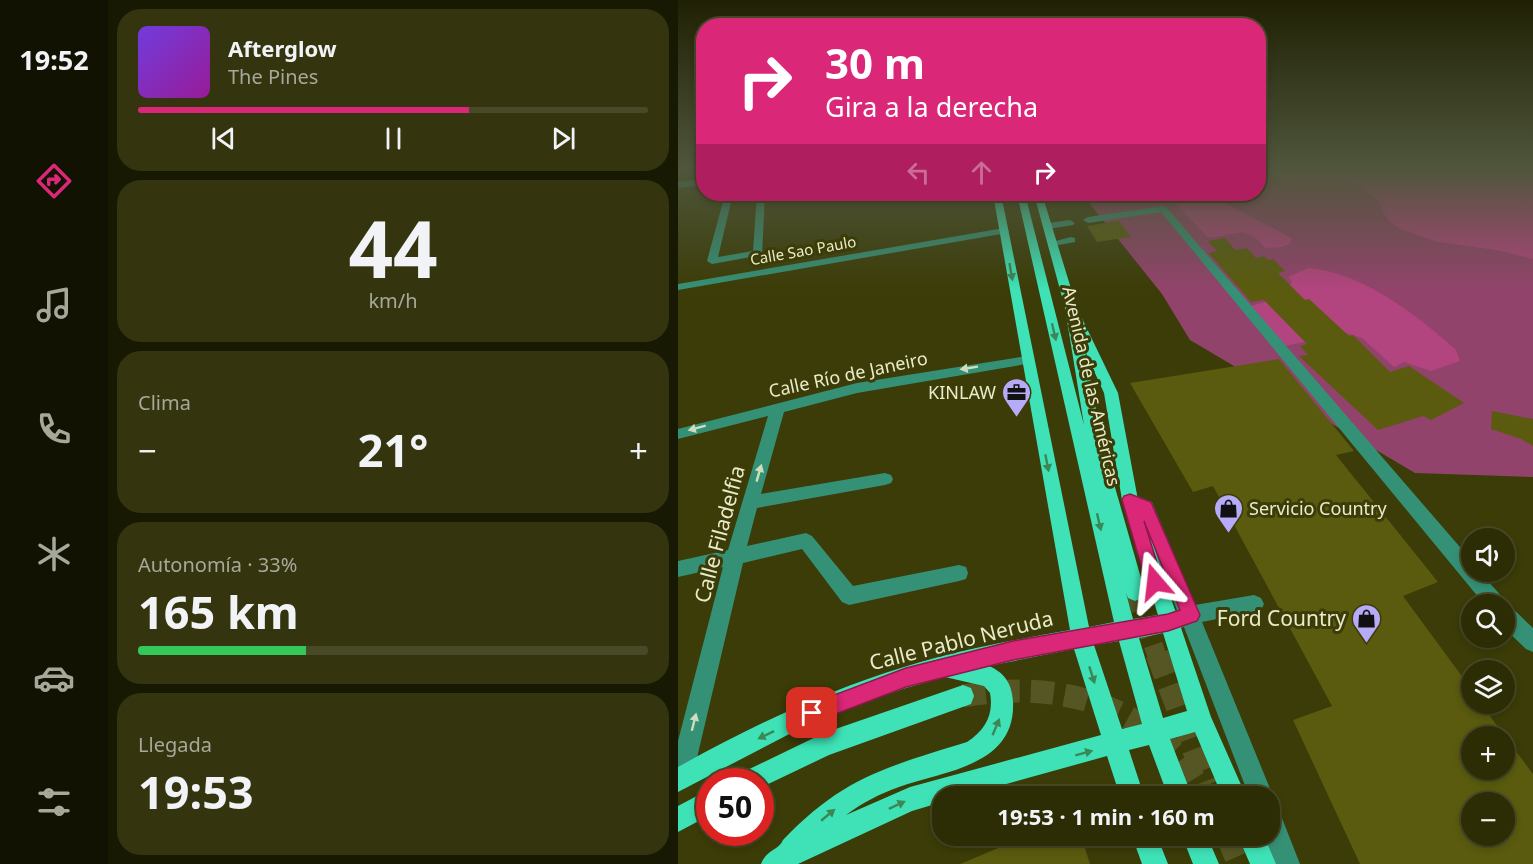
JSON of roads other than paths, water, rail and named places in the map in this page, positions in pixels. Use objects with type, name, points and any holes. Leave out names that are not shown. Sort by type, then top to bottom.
[{"type":"main road","points":[[1000,209],[1081,638],[1129,786]]},
{"type":"main road","name":"Avenida de las Américas","points":[[1025,209],[1126,630],[1156,733],[1176,786]]},
{"type":"main road","name":"Avenida de las Américas","points":[[1043,209],[1071,308],[1094,442],[1135,592]]},
{"type":"main road","name":"Avenida de las Américas","points":[[1071,308],[1111,393],[1130,500],[1168,623],[1202,719],[1230,786]]},
{"type":"main road","name":"Calle Pablo Neruda","points":[[679,780],[812,713],[906,677],[1013,650],[1168,623]]},
{"type":"main road","points":[[780,860],[830,812],[853,796],[890,778],[973,752],[985,745],[994,735],[1001,713],[1000,687],[989,677],[979,673],[941,668]]},
{"type":"main road","points":[[774,769],[824,745],[963,696]]},
{"type":"main road","points":[[780,860],[910,799],[1115,745],[1202,719]]},
{"type":"main road","points":[[678,820],[696,809]]},
{"type":"main road","points":[[1149,846],[1155,864]]},
{"type":"main road","points":[[1199,846],[1206,864]]},
{"type":"main road","points":[[1255,846],[1263,864]]},
{"type":"street","points":[[725,209],[712,261],[758,253],[760,209]]},
{"type":"street","points":[[1088,220],[1161,209]]},
{"type":"street","points":[[1163,209],[1488,594]]},
{"type":"street","points":[[1048,226],[1070,223]]},
{"type":"street","name":"Calle Sao Paulo","points":[[678,287],[1004,231]]},
{"type":"street","points":[[1053,243],[1071,240]]},
{"type":"street","name":"Calle Río de Janeiro","points":[[678,434],[778,407],[892,381],[1027,360]]},
{"type":"street","name":"Calle Filadelfia","points":[[679,780],[735,556],[778,407]]},
{"type":"street","points":[[750,503],[885,479]]},
{"type":"street","points":[[1130,500],[1146,507],[1191,615],[1257,786]]},
{"type":"street","points":[[678,569],[806,541],[849,596],[959,573]]},
{"type":"street","points":[[1168,623],[1191,615],[1254,604]]},
{"type":"street","points":[[1515,625],[1533,642]]},
{"type":"street","points":[[1280,846],[1287,864]]},
{"type":"tunnel","points":[[1135,592],[1157,656]]},
{"type":"tunnel","points":[[1157,654],[1207,785]]},
{"type":"tunnel","points":[[963,696],[1020,691],[1075,697],[1102,705],[1151,732],[1173,751],[1198,786]]},
{"type":"tunnel","points":[[1231,846],[1239,864]]},
{"type":"place","name":"KINLAW","points":[[1017,418]]},
{"type":"place","name":"Servicio Country","points":[[1228,534]]},
{"type":"place","name":"Ford Country","points":[[1367,644]]}]
